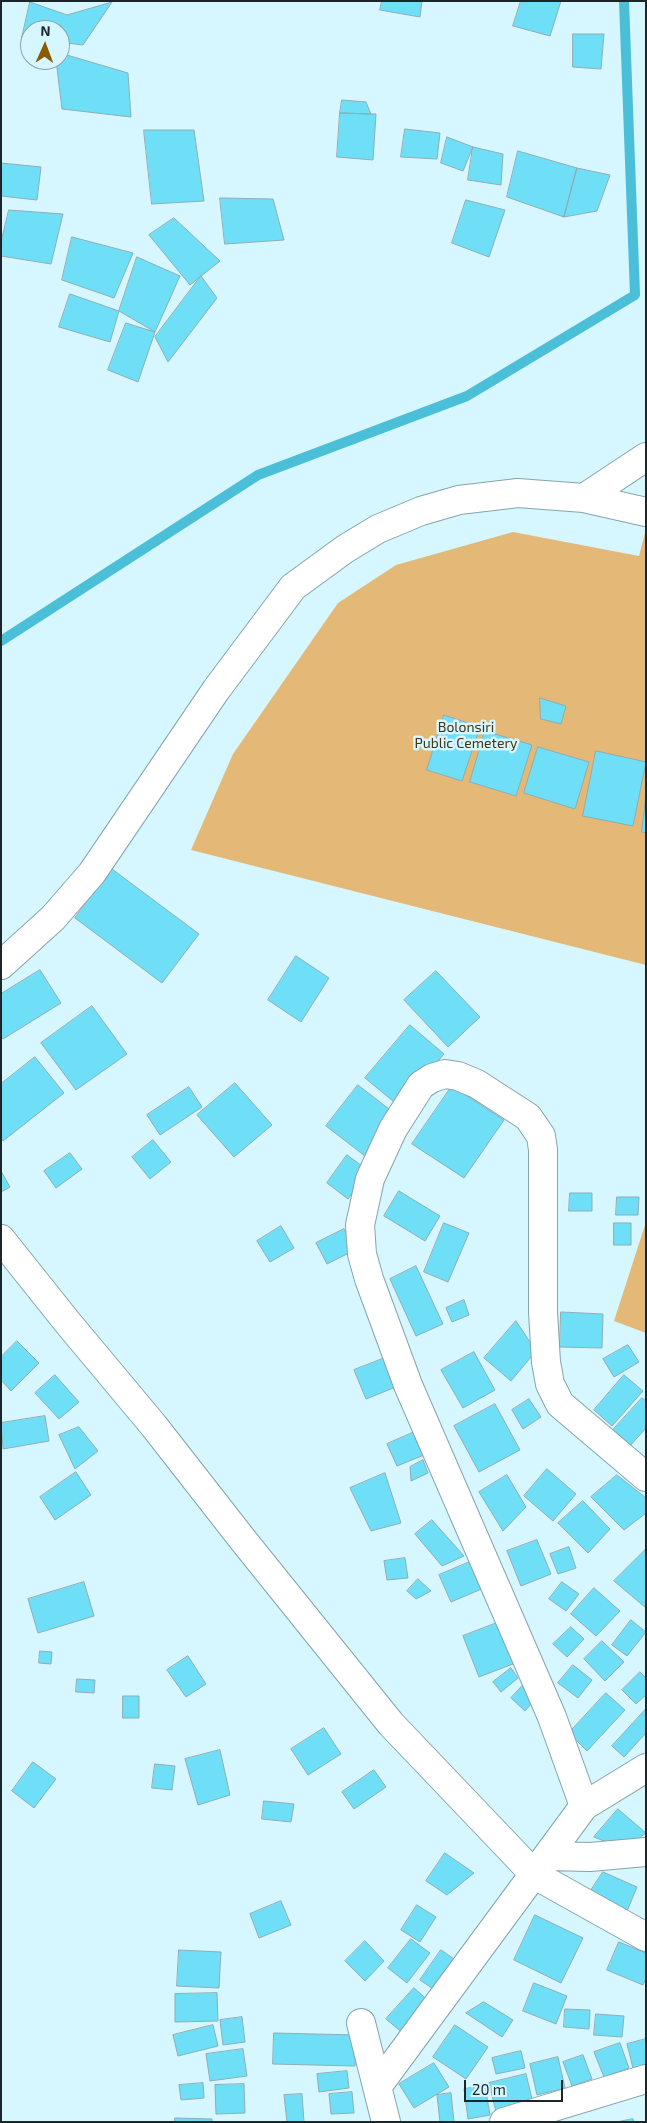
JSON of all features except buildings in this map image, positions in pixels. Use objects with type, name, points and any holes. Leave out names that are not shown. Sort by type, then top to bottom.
[{"type":"street","points":[[584,498],[646,457]]},
{"type":"street","points":[[1,965],[54,918],[92,873],[216,690],[293,587],[345,549],[378,529],[421,510],[459,500],[518,493],[584,498],[646,512]]},
{"type":"street","points":[[584,1806],[552,1717],[408,1385],[362,1254],[360,1225],[370,1179],[394,1129],[411,1100],[421,1085],[432,1078],[445,1074],[458,1076],[477,1084],[528,1117],[537,1126],[544,1150],[543,1312],[546,1362],[550,1384],[560,1404],[646,1477]]},
{"type":"street","points":[[1,1239],[68,1324],[154,1426],[391,1724],[541,1866],[646,1937]]},
{"type":"street","points":[[377,2086],[584,1806],[646,1768]]},
{"type":"street","points":[[541,1866],[590,1857],[646,1852]]},
{"type":"street","points":[[361,2023],[386,2122]]},
{"type":"street","points":[[504,2122],[646,2079]]},
{"type":"green space","name":"Bolonsiri Public Cemetery","points":[[646,529],[646,965],[191,850],[233,754],[338,603],[396,565],[513,532],[639,556]]},
{"type":"green space","points":[[646,1222],[646,1333],[614,1321]]},
{"type":"waterway","points":[[1,641],[258,475],[467,396],[635,295],[624,1]]}]
